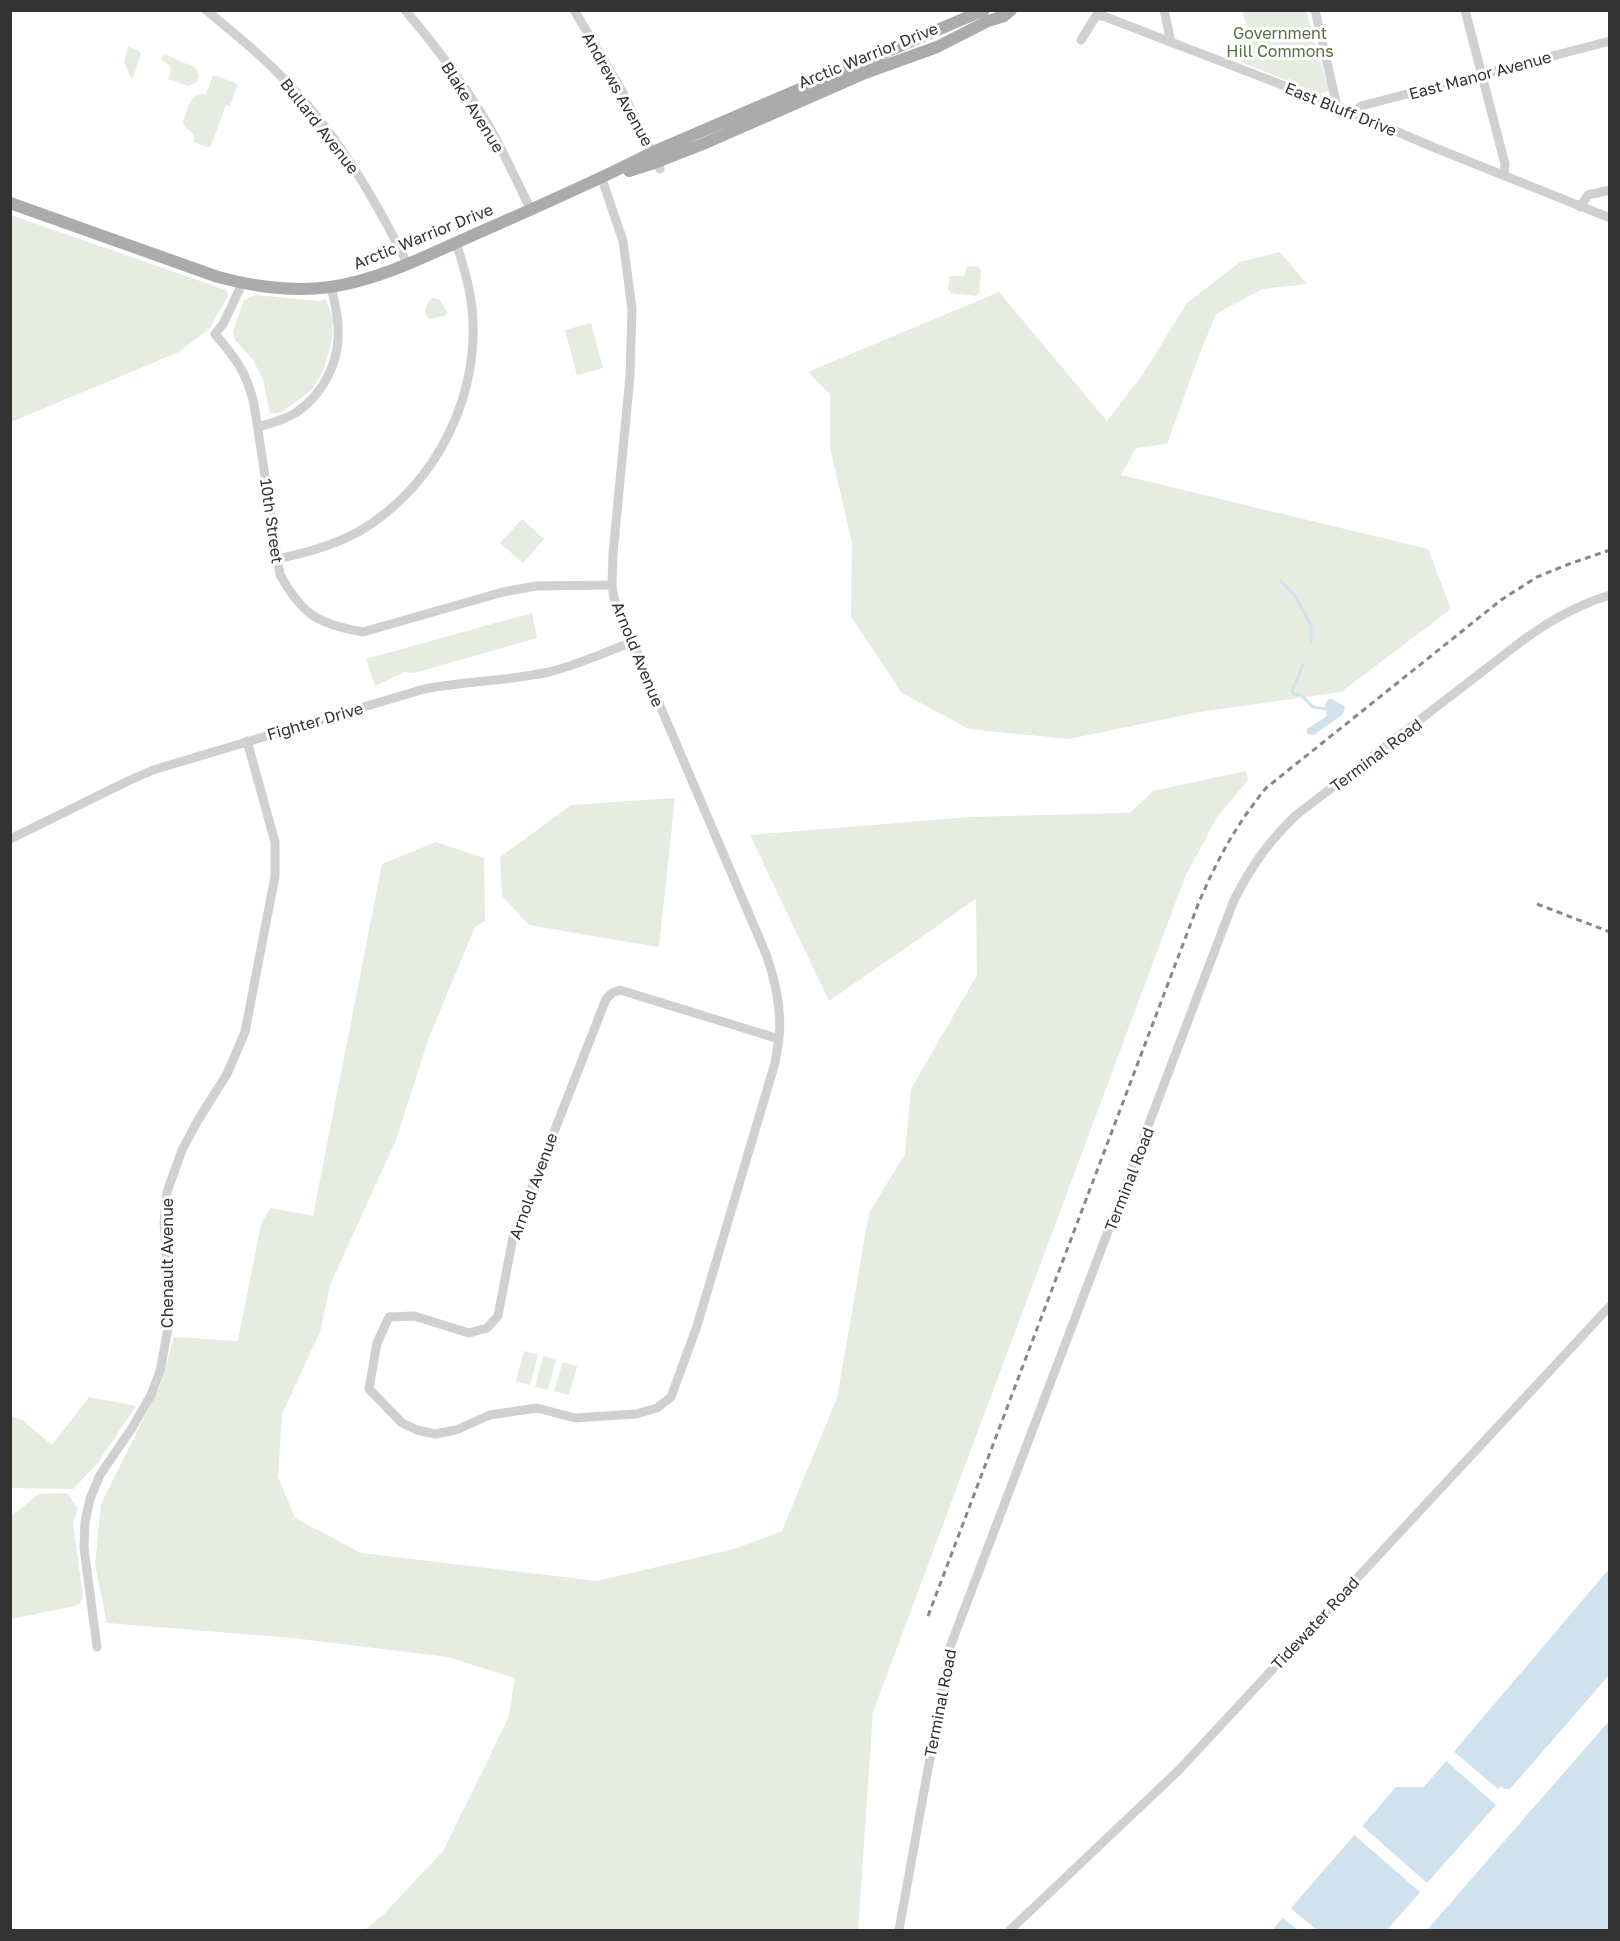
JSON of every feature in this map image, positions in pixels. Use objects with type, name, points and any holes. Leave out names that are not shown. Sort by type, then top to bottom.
[{"type":"main road","name":"Arctic Warrior Drive","points":[[656,161],[984,10]]},
{"type":"main road","name":"Arctic Warrior Drive","points":[[10,203],[242,284],[286,289],[331,287],[369,278],[407,263],[602,179],[656,161],[865,73],[937,47],[988,21],[1004,16],[1011,10]]},
{"type":"street","name":"Bullard Avenue","points":[[206,10],[276,71],[325,128],[368,188],[407,263]]},
{"type":"street","name":"Blake Avenue","points":[[405,10],[449,65],[469,95],[496,138],[531,210]]},
{"type":"street","name":"Andrews Avenue","points":[[574,10],[608,65],[656,161]]},
{"type":"street","points":[[1164,10],[1171,42]]},
{"type":"street","points":[[1315,10],[1337,106]]},
{"type":"street","points":[[1465,10],[1504,164],[1504,176]]},
{"type":"street","name":"East Bluff Drive","points":[[1081,40],[1096,16],[1103,16],[1337,106],[1610,218]]},
{"type":"street","name":"East Manor Avenue","points":[[1354,113],[1361,106],[1610,41]]},
{"type":"street","name":"Arnold Avenue","points":[[602,179],[623,241],[632,309],[630,376],[612,585],[614,598],[766,954],[779,997],[781,1025],[779,1039],[775,1063],[698,1326],[671,1397],[657,1408],[636,1414],[576,1418],[537,1408],[490,1415],[456,1430],[435,1434],[417,1430],[402,1423],[369,1389],[377,1343],[389,1317],[414,1316],[469,1334],[488,1329],[498,1316],[513,1237],[593,1031],[606,999],[612,993],[620,990],[779,1039]]},
{"type":"street","points":[[1580,207],[1588,195],[1610,190]]},
{"type":"street","points":[[277,559],[315,551],[358,532],[383,515],[427,470],[447,439],[461,406],[470,370],[473,337],[471,300],[456,243]]},
{"type":"street","name":"10th Street","points":[[242,284],[223,324],[215,334],[243,369],[252,396],[280,575],[293,599],[306,611],[322,621],[341,628],[363,632],[503,592],[536,586],[612,585]]},
{"type":"street","points":[[258,427],[296,412],[318,392],[326,380],[337,353],[339,339],[331,287]]},
{"type":"street","name":"Terminal Road","points":[[899,1930],[950,1647],[1234,900],[1250,870],[1268,844],[1295,816],[1522,641],[1570,610],[1610,595]]},
{"type":"street","name":"Fighter Drive","points":[[10,839],[153,770],[424,689],[547,672],[570,666],[632,642]]},
{"type":"street","name":"Chenault Avenue","points":[[97,1647],[84,1548],[85,1522],[90,1499],[100,1475],[151,1395],[160,1371],[170,1318],[164,1221],[167,1192],[182,1150],[227,1074],[245,1032],[275,877],[275,842],[248,741]]},
{"type":"street","name":"Tidewater Road","points":[[1010,1930],[1178,1771],[1610,1306]]},
{"type":"green space","name":"Government Hill Commons","points":[[1242,11],[1306,11],[1329,90],[1320,94],[1241,62],[1233,34],[1248,31]]},
{"type":"green space","points":[[128,46],[141,54],[132,80],[124,62]]},
{"type":"green space","points":[[164,54],[196,68],[199,76],[197,82],[188,86],[168,79],[171,70],[167,63],[161,60]]},
{"type":"green space","points":[[213,75],[238,84],[230,106],[226,105],[210,148],[194,142],[194,134],[183,123],[190,102],[196,95],[206,94]]},
{"type":"green space","points":[[11,215],[226,290],[228,296],[209,329],[179,352],[11,422]]},
{"type":"green space","points":[[1280,252],[1307,284],[1262,289],[1216,314],[1167,444],[1136,448],[1121,475],[1428,549],[1451,609],[1341,692],[1199,712],[1069,739],[969,729],[902,693],[851,617],[852,543],[830,448],[830,394],[808,372],[999,292],[1107,421],[1143,374],[1187,303],[1240,262]]},
{"type":"green space","points":[[967,266],[979,267],[981,270],[979,293],[975,296],[951,293],[948,289],[950,276],[964,276]]},
{"type":"green space","points":[[255,295],[320,301],[326,299],[333,318],[332,341],[323,371],[312,390],[280,413],[270,413],[263,379],[253,360],[235,340],[233,331],[244,300]]},
{"type":"green space","points":[[433,298],[440,300],[447,312],[445,316],[429,319],[425,312],[428,302]]},
{"type":"green space","points":[[591,323],[603,368],[577,375],[565,330]]},
{"type":"green space","points":[[522,519],[544,539],[523,563],[500,543]]},
{"type":"green space","points":[[532,613],[537,638],[414,673],[404,672],[375,686],[366,659]]},
{"type":"green space","points":[[1246,771],[1248,780],[1217,817],[1185,877],[873,1712],[858,1930],[365,1930],[384,1914],[443,1851],[508,1719],[515,1678],[448,1657],[293,1638],[107,1623],[95,1565],[101,1504],[160,1386],[174,1337],[238,1341],[261,1224],[270,1208],[313,1216],[382,864],[436,842],[484,858],[485,921],[475,927],[428,1040],[396,1140],[330,1285],[320,1332],[282,1414],[278,1477],[295,1518],[361,1553],[597,1581],[734,1549],[782,1531],[837,1398],[869,1213],[905,1154],[911,1089],[977,975],[976,899],[829,1001],[750,835],[971,817],[1130,813],[1153,791]]},
{"type":"green space","points":[[675,798],[659,947],[529,925],[502,896],[500,857],[571,805]]},
{"type":"green space","points":[[524,1351],[538,1355],[530,1385],[516,1381]]},
{"type":"green space","points":[[543,1356],[556,1360],[548,1390],[535,1387]]},
{"type":"green space","points":[[563,1362],[577,1366],[569,1395],[554,1391]]},
{"type":"green space","points":[[89,1397],[136,1406],[97,1464],[73,1489],[11,1488],[11,1416],[22,1420],[52,1445]]},
{"type":"green space","points":[[67,1493],[78,1509],[73,1522],[83,1597],[79,1605],[11,1619],[11,1516],[39,1494]]},
{"type":"water","points":[[1328,699],[1343,705],[1345,708],[1343,714],[1314,735],[1307,734],[1307,729],[1327,716],[1325,705]]},
{"type":"water","points":[[1609,1569],[1609,1930],[1272,1930],[1396,1787],[1424,1787]]},
{"type":"pier","points":[[1609,1675],[1609,1721],[1427,1930],[1387,1930],[1420,1892],[1352,1833],[1360,1824],[1427,1883],[1496,1805],[1444,1759],[1452,1750],[1498,1789],[1501,1786],[1504,1789],[1510,1789]]},
{"type":"pier","points":[[1289,1907],[1317,1930],[1298,1930],[1281,1916]]},
{"type":"waterway","points":[[1281,581],[1295,596],[1311,625],[1311,642]]},
{"type":"waterway","points":[[1303,665],[1292,691],[1294,694],[1301,695],[1313,707],[1326,709]]},
{"type":"railway","points":[[928,1616],[1199,902],[1213,871],[1237,829],[1266,788],[1501,600],[1537,577],[1610,550]]},
{"type":"railway","points":[[1537,904],[1610,932]]}]
